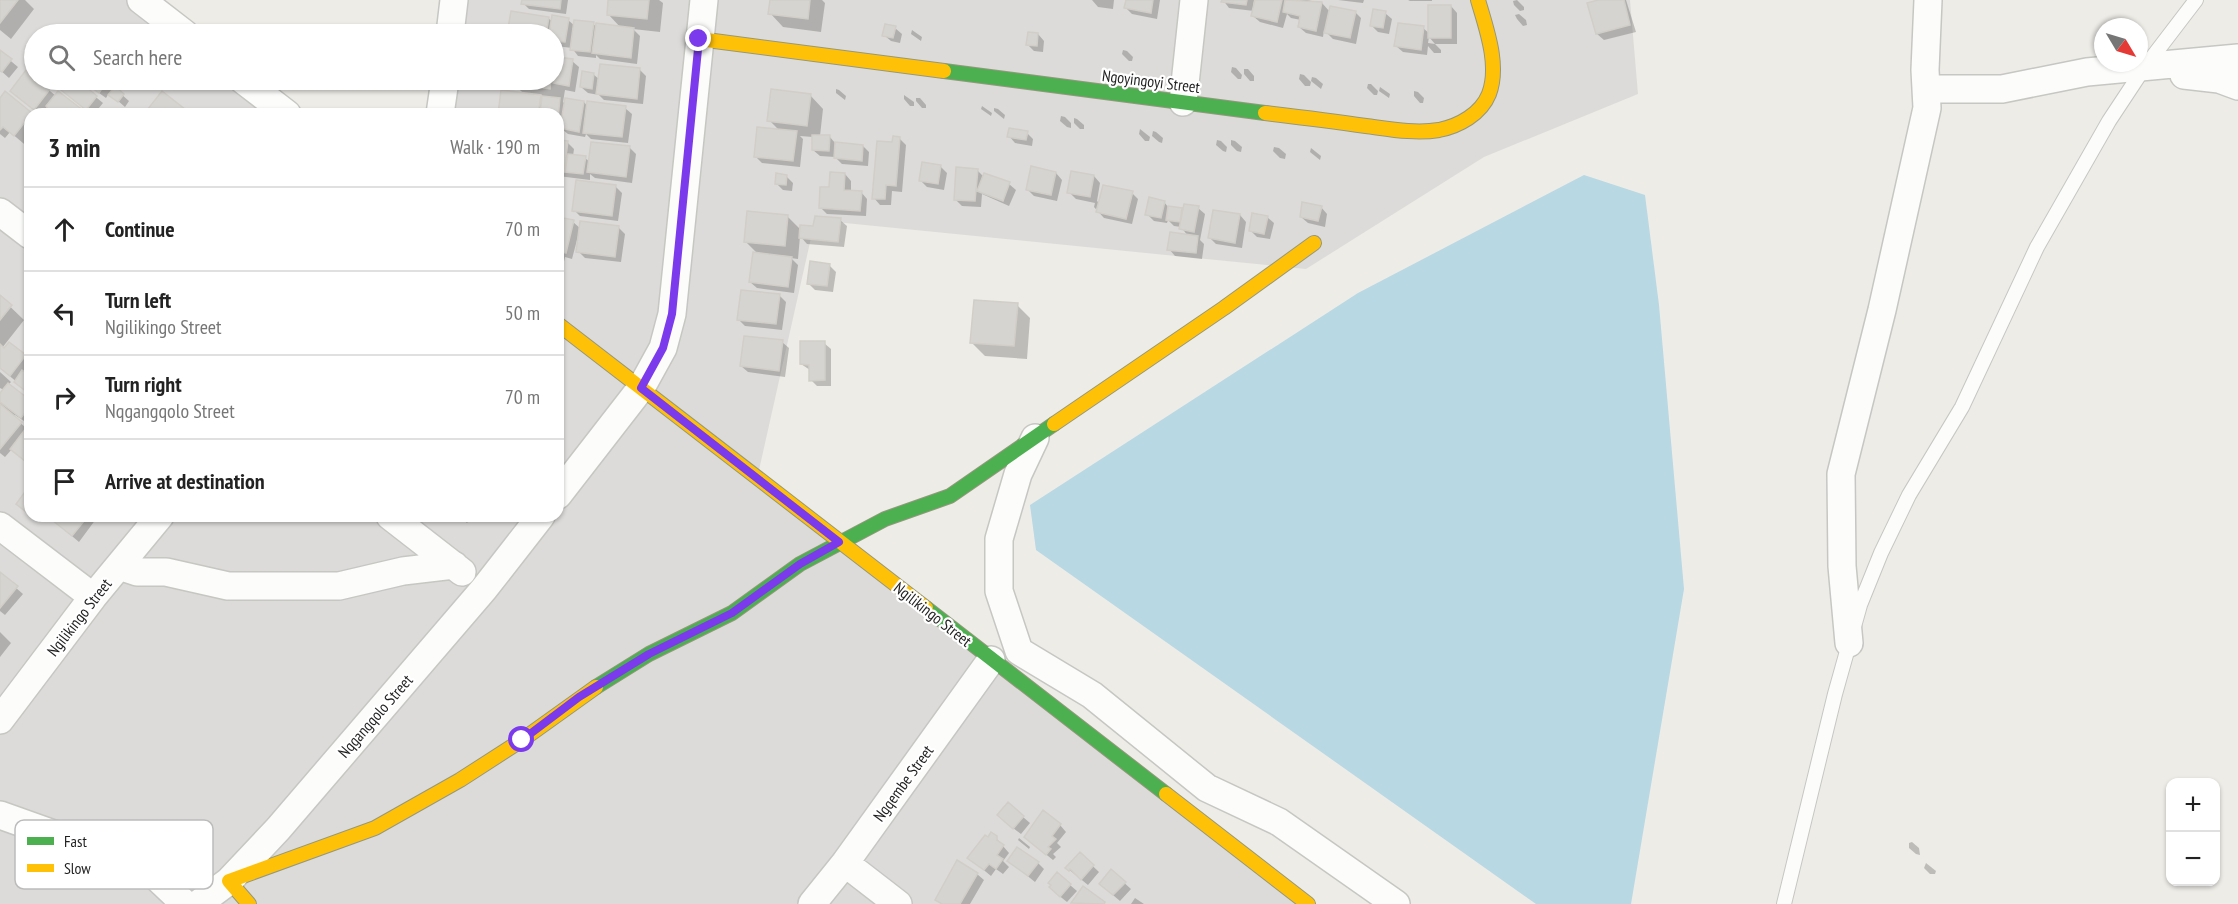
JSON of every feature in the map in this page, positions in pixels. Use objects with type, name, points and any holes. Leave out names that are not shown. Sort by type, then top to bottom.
[{"type":"street","points":[[451,24],[454,0]]},
{"type":"street","points":[[564,487],[641,388],[663,348],[672,314],[704,0]]},
{"type":"street","points":[[1183,102],[1194,0]]},
{"type":"street","name":"Ngoyingoyi Street","points":[[699,39],[1400,130],[1441,130],[1466,121],[1484,105],[1494,80],[1492,48],[1478,0]]},
{"type":"street","points":[[1849,643],[1842,566],[1842,474],[1882,310],[1927,108],[1928,0]]},
{"type":"street","points":[[146,1],[173,24]]},
{"type":"street","points":[[2148,68],[2238,58]]},
{"type":"street","points":[[2148,69],[2220,80],[2238,86]]},
{"type":"street","points":[[1926,89],[2002,89],[2094,72]]},
{"type":"street","points":[[256,90],[279,108]]},
{"type":"street","points":[[441,108],[444,90]]},
{"type":"street","points":[[0,212],[24,230]]},
{"type":"street","points":[[249,904],[229,881],[365,832],[394,817],[460,780],[522,740],[579,697],[649,654],[732,613],[800,564],[885,519],[950,496],[1314,243]]},
{"type":"street","name":"Ngilikingo Street","points":[[564,329],[1308,904]]},
{"type":"street","points":[[1035,438],[1018,474],[999,538],[999,591],[1019,651],[1092,695],[1207,788],[1279,822],[1396,904]]},
{"type":"street","name":"Ngilikingo Street","points":[[0,720],[93,597],[155,522]]},
{"type":"street","points":[[398,522],[484,589]]},
{"type":"street","name":"Nqgangqolo Street","points":[[198,904],[229,881],[278,829],[484,589],[537,522]]},
{"type":"street","points":[[0,526],[93,597]]},
{"type":"street","points":[[119,566],[137,572],[166,572],[228,586],[339,586],[403,571],[454,566]]},
{"type":"street","name":"Ngqembe Street","points":[[812,904],[845,863],[991,660]]},
{"type":"street","points":[[0,814],[17,820]]},
{"type":"street","points":[[845,863],[898,904]]},
{"type":"street","points":[[169,889],[185,904]]},
{"type":"lane","points":[[2148,63],[2196,0]]},
{"type":"lane","points":[[1784,904],[1834,694],[1864,595],[1909,495],[1962,407],[2037,247],[2109,122],[2141,72]]},
{"type":"shaded area","points":[[0,0],[132,0],[164,24],[24,24],[24,90],[251,90],[275,108],[24,108],[24,522],[564,522],[564,108],[432,108],[433,90],[564,90],[564,24],[440,24],[443,0],[1630,0],[1638,94],[1484,157],[1306,269],[815,220],[757,479],[1308,904],[0,904]]},
{"type":"water","points":[[1584,175],[1645,195],[1659,305],[1684,589],[1631,904],[1536,904],[1036,550],[1030,505],[1358,293]]},
{"type":"building","points":[[0,0],[18,0],[0,23]]},
{"type":"building","points":[[522,0],[561,0],[560,9],[521,4]]},
{"type":"building","points":[[608,0],[649,0],[647,19],[607,15]]},
{"type":"building","points":[[770,0],[810,0],[808,19],[768,14]]},
{"type":"building","points":[[1126,0],[1153,0],[1151,13],[1124,8]]},
{"type":"building","points":[[1222,0],[1247,0],[1246,5],[1221,2]]},
{"type":"building","points":[[1255,0],[1282,0],[1277,22],[1251,16]]},
{"type":"building","points":[[1285,0],[1322,2],[1316,31],[1298,27],[1300,16],[1283,12]]},
{"type":"building","points":[[1598,0],[1624,0],[1630,25],[1596,34],[1587,3]]},
{"type":"building","points":[[1428,5],[1451,5],[1451,38],[1428,38]]},
{"type":"building","points":[[1330,6],[1356,11],[1350,38],[1324,33]]},
{"type":"building","points":[[1373,9],[1386,11],[1383,28],[1370,26]]},
{"type":"building","points":[[511,11],[549,17],[548,24],[509,24]]},
{"type":"building","points":[[552,15],[569,18],[565,42],[564,24],[551,24]]},
{"type":"building","points":[[574,20],[594,22],[590,52],[570,50]]},
{"type":"building","points":[[596,23],[634,28],[631,58],[592,53]]},
{"type":"building","points":[[1398,23],[1424,26],[1421,50],[1394,46]]},
{"type":"building","points":[[885,24],[896,26],[893,38],[882,36]]},
{"type":"building","points":[[1028,32],[1038,33],[1037,46],[1026,45]]},
{"type":"building","points":[[0,50],[12,59],[2,72],[0,71]]},
{"type":"building","points":[[564,58],[573,59],[569,86],[564,85]]},
{"type":"building","points":[[600,64],[640,68],[637,99],[596,94]]},
{"type":"building","points":[[582,71],[594,73],[592,89],[580,87]]},
{"type":"building","points":[[24,73],[24,90],[49,90],[36,108],[31,108],[10,91]]},
{"type":"building","points":[[771,89],[811,94],[807,126],[767,121]]},
{"type":"building","points":[[61,90],[90,90],[97,96],[88,108],[84,108]]},
{"type":"building","points":[[112,90],[120,90],[124,94],[118,102],[108,95]]},
{"type":"building","points":[[501,90],[541,95],[539,108],[499,108]]},
{"type":"building","points":[[5,91],[26,108],[24,108],[24,123],[14,136],[3,127],[0,130],[0,98]]},
{"type":"building","points":[[58,91],[80,108],[48,108],[46,106]]},
{"type":"building","points":[[162,91],[183,108],[149,108]]},
{"type":"building","points":[[542,96],[560,98],[559,108],[541,108]]},
{"type":"building","points":[[565,98],[584,101],[579,132],[564,129]]},
{"type":"building","points":[[587,101],[626,106],[622,137],[583,133]]},
{"type":"building","points":[[757,127],[797,131],[793,161],[754,157]]},
{"type":"building","points":[[1009,128],[1028,131],[1026,140],[1007,137]]},
{"type":"building","points":[[812,135],[830,135],[829,151],[812,150]]},
{"type":"building","points":[[893,136],[900,137],[896,186],[886,185],[885,199],[872,199],[877,141],[892,142]]},
{"type":"building","points":[[564,141],[568,141],[564,172]]},
{"type":"building","points":[[591,142],[630,146],[626,177],[587,172]]},
{"type":"building","points":[[835,142],[863,145],[862,161],[834,158]]},
{"type":"building","points":[[568,154],[586,156],[583,174],[565,172]]},
{"type":"building","points":[[922,162],[941,165],[938,184],[919,181]]},
{"type":"building","points":[[1031,166],[1056,172],[1051,195],[1026,190]]},
{"type":"building","points":[[956,167],[978,169],[975,201],[954,200]]},
{"type":"building","points":[[1071,171],[1094,175],[1090,197],[1067,193]]},
{"type":"building","points":[[830,172],[845,173],[844,190],[862,191],[860,211],[819,208],[820,187],[829,187]]},
{"type":"building","points":[[776,173],[787,175],[786,185],[775,184]]},
{"type":"building","points":[[984,173],[1010,182],[1003,201],[977,191]]},
{"type":"building","points":[[576,180],[616,185],[612,216],[572,211]]},
{"type":"building","points":[[1103,185],[1133,191],[1126,219],[1096,212]]},
{"type":"building","points":[[1149,197],[1165,201],[1161,218],[1145,215]]},
{"type":"building","points":[[1302,202],[1322,206],[1318,221],[1300,217]]},
{"type":"building","points":[[1184,204],[1199,206],[1194,232],[1179,229]]},
{"type":"building","points":[[1168,206],[1182,208],[1180,222],[1166,220]]},
{"type":"building","points":[[1213,210],[1240,214],[1235,243],[1208,238]]},
{"type":"building","points":[[747,211],[788,215],[785,246],[744,242]]},
{"type":"building","points":[[1252,213],[1268,216],[1264,234],[1249,231]]},
{"type":"building","points":[[815,216],[841,218],[838,242],[799,238],[800,225],[813,226]]},
{"type":"building","points":[[564,218],[574,220],[566,253],[564,252]]},
{"type":"building","points":[[580,221],[619,226],[615,257],[576,252]]},
{"type":"building","points":[[1170,232],[1198,236],[1196,253],[1167,250]]},
{"type":"building","points":[[753,252],[792,257],[788,287],[749,282]]},
{"type":"building","points":[[810,261],[830,264],[827,286],[807,284]]},
{"type":"building","points":[[741,290],[780,294],[776,324],[737,320]]},
{"type":"building","points":[[0,295],[12,305],[0,320]]},
{"type":"building","points":[[974,300],[1018,303],[1014,346],[970,343]]},
{"type":"building","points":[[744,336],[783,340],[779,371],[740,366]]},
{"type":"building","points":[[800,341],[825,341],[825,380],[809,381],[809,365],[800,364]]},
{"type":"building","points":[[9,342],[24,353],[24,358],[10,376],[0,368],[0,344],[4,348]]},
{"type":"building","points":[[22,370],[24,372],[24,390],[14,382]]},
{"type":"building","points":[[8,383],[24,395],[24,414],[21,418],[0,402],[0,393]]},
{"type":"building","points":[[0,404],[22,422],[0,449]]},
{"type":"building","points":[[24,431],[24,460],[10,449]]},
{"type":"building","points":[[24,493],[24,510],[16,504]]},
{"type":"building","points":[[54,522],[83,522],[72,536]]},
{"type":"building","points":[[0,572],[18,586],[0,608]]},
{"type":"building","points":[[1008,802],[1024,816],[1013,829],[997,815]]},
{"type":"building","points":[[1043,810],[1061,824],[1052,836],[1056,839],[1048,847],[1051,849],[1046,855],[1024,837]]},
{"type":"building","points":[[991,832],[1004,845],[997,855],[1003,859],[996,869],[989,864],[984,870],[967,858],[985,835],[988,837]]},
{"type":"building","points":[[1017,847],[1039,862],[1028,876],[1007,861]]},
{"type":"building","points":[[1080,852],[1094,865],[1081,880],[1070,869],[1069,871],[1065,868]]},
{"type":"building","points":[[957,860],[978,873],[960,904],[942,904],[935,900]]},
{"type":"building","points":[[1111,869],[1126,882],[1113,895],[1099,884]]},
{"type":"building","points":[[1057,872],[1071,884],[1060,897],[1049,887],[1051,885],[1048,883]]},
{"type":"building","points":[[1083,886],[1105,902],[1104,904],[1071,903]]},
{"type":"traffic: fast","points":[[944,71],[1265,113]]},
{"type":"traffic: fast","points":[[596,687],[649,654],[732,613],[800,564],[885,519],[950,496],[1054,424]]},
{"type":"traffic: fast","points":[[926,608],[1166,794]]},
{"type":"traffic: slow","points":[[1265,113],[1411,131],[1439,130],[1462,122],[1481,107],[1489,94],[1492,83],[1491,47],[1478,0]]},
{"type":"traffic: slow","points":[[699,39],[944,71]]},
{"type":"traffic: slow","points":[[1054,424],[1224,308],[1314,243]]},
{"type":"traffic: slow","points":[[564,329],[926,608]]},
{"type":"traffic: slow","points":[[249,904],[229,881],[375,828],[460,780],[522,740],[596,687]]},
{"type":"traffic: slow","points":[[1166,794],[1308,904]]},
{"type":"route","points":[[522,740],[579,697],[649,654],[732,613],[800,564],[839,542],[641,388],[663,348],[672,314],[699,39]]}]
